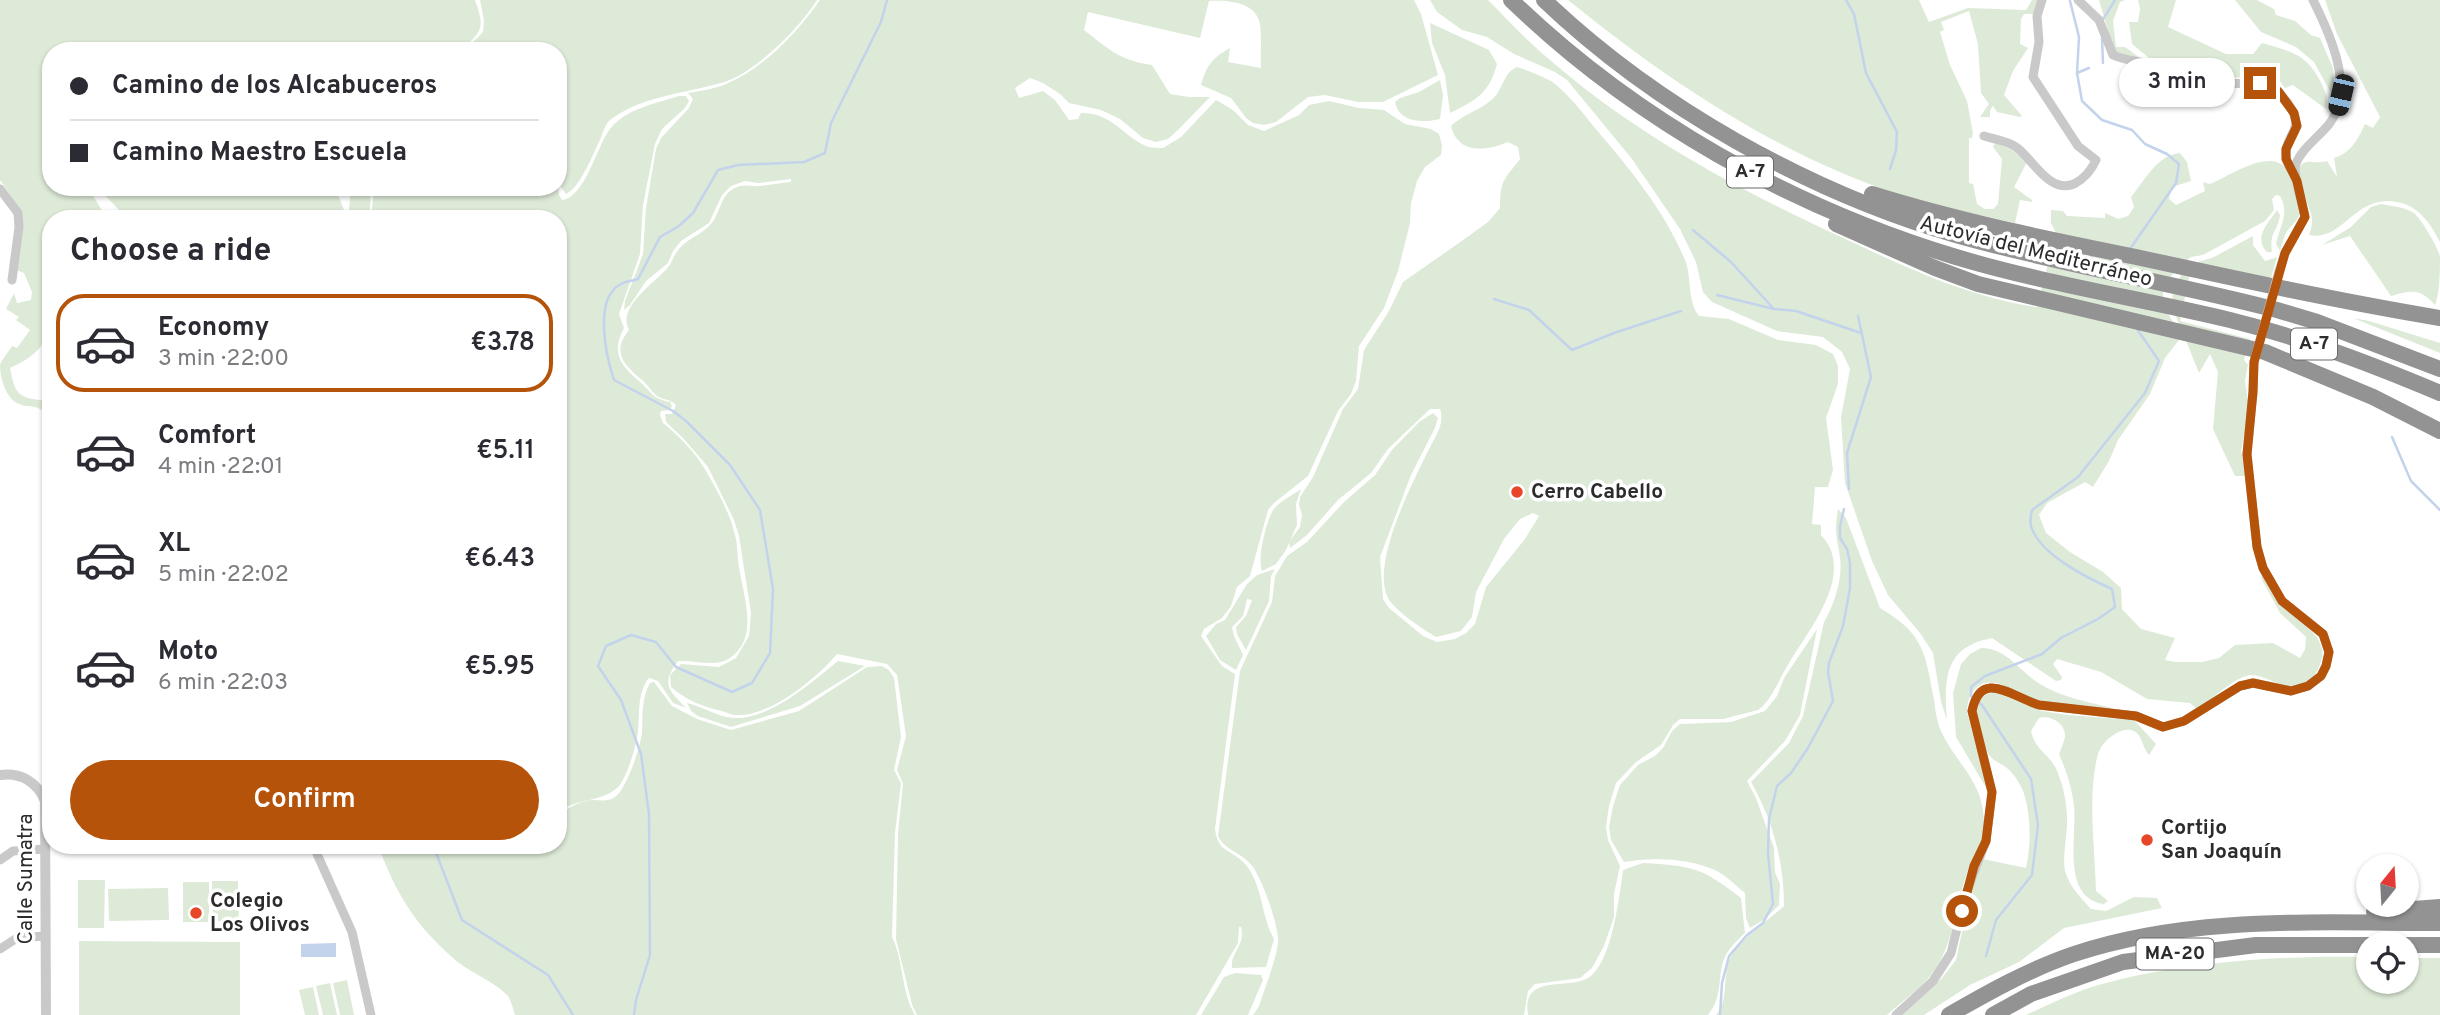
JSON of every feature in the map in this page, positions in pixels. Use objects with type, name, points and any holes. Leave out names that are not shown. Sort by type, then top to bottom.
[{"type":"highway","name":"Autovía del Mediterráneo","points":[[1511,0],[1549,37],[1619,92],[1709,149],[1846,218],[1913,244],[2026,275],[2271,331],[2329,349],[2440,393]]},
{"type":"highway","name":"Autovía del Mediterráneo","points":[[1544,0],[1612,58],[1650,86],[1731,137],[1793,170],[1903,217],[1954,234],[2031,254],[2187,288],[2317,322],[2440,369]]},
{"type":"highway","points":[[1793,170],[1833,178],[1871,194],[1923,210],[2038,237],[2378,308],[2440,318]]},
{"type":"highway","points":[[1753,173],[1776,196],[1884,247],[1956,276],[2022,296],[2239,345],[2292,361],[2440,431]]},
{"type":"highway","points":[[2350,923],[2365,913],[2440,907]]},
{"type":"highway","name":"MA-20","points":[[1949,1015],[2009,981],[2072,954],[2111,943],[2251,922],[2440,923]]},
{"type":"highway","points":[[2419,945],[2440,944]]},
{"type":"highway","name":"MA-20","points":[[1993,1015],[2031,994],[2123,962],[2256,946],[2356,945]]},
{"type":"street","points":[[1984,136],[2015,146],[2056,184],[2066,187],[2078,182],[2092,170],[2096,160],[2078,146],[2033,77],[2039,42],[2037,16],[2042,0]]},
{"type":"street","points":[[2078,0],[2099,20],[2113,55],[2156,65],[2209,83],[2260,83],[2278,91],[2294,113],[2297,126],[2286,149],[2286,159],[2295,176]]},
{"type":"street","points":[[1896,1015],[1933,981],[1951,953],[1965,896],[1986,841],[1992,792],[1972,711],[1975,698],[1983,689],[2001,689],[2039,705],[2136,716],[2163,727],[2184,721],[2240,686],[2253,683],[2291,691],[2308,686],[2321,676],[2326,666],[2329,652],[2323,634],[2282,601],[2263,568],[2257,547],[2247,454],[2254,362],[2285,253],[2305,217],[2295,166],[2331,121],[2338,109],[2341,95],[2332,47],[2325,24],[2313,0]]},
{"type":"street","points":[[0,189],[18,213],[19,227],[12,280]]},
{"type":"street","name":"Calle Sumatra","points":[[0,775],[20,777],[33,782],[42,794]]},
{"type":"street","points":[[0,860],[13,850],[42,849]]},
{"type":"street","name":"Calle Sumatra","points":[[45,854],[46,1015]]},
{"type":"street","points":[[317,854],[352,932],[372,1015]]},
{"type":"street","points":[[0,948],[17,938],[45,936]]},
{"type":"green space","points":[[0,0],[475,0],[481,23],[470,42],[42,42],[42,196],[93,196],[102,210],[42,210],[42,344],[25,360],[10,368],[18,392],[27,398],[42,400],[42,411],[14,401],[5,388],[0,370],[1,363],[12,346],[17,348],[30,330],[16,320],[19,317],[6,309],[14,293],[17,303],[31,300],[32,292],[24,273],[16,270],[18,206],[0,180]]},
{"type":"green space","points":[[480,0],[817,0],[788,36],[747,71],[721,83],[634,106],[609,121],[581,178],[567,193],[567,42],[473,42],[483,32],[484,20]]},
{"type":"green space","points":[[820,0],[1414,0],[1421,14],[1438,75],[1383,102],[1358,102],[1325,95],[1308,97],[1276,122],[1264,125],[1253,123],[1246,118],[1231,98],[1201,85],[1211,63],[1230,48],[1228,62],[1261,68],[1258,18],[1250,8],[1229,1],[1209,1],[1200,38],[1088,12],[1084,30],[1123,57],[1152,65],[1170,94],[1210,97],[1168,139],[1156,142],[1143,138],[1120,119],[1101,110],[1069,103],[1043,83],[1030,78],[1015,88],[1019,98],[1043,91],[1055,100],[1069,120],[1078,119],[1081,113],[1101,116],[1138,142],[1152,148],[1163,148],[1181,137],[1216,100],[1233,110],[1248,125],[1264,131],[1299,115],[1309,105],[1329,101],[1384,110],[1405,124],[1431,129],[1439,134],[1442,145],[1441,155],[1425,167],[1417,181],[1398,271],[1384,308],[1359,346],[1356,381],[1351,394],[1338,411],[1308,476],[1268,510],[1250,576],[1237,587],[1231,606],[1222,618],[1204,629],[1201,636],[1222,666],[1235,674],[1215,829],[1219,843],[1241,860],[1252,873],[1274,939],[1266,967],[1232,968],[1242,934],[1239,927],[1238,943],[1196,1015],[917,1015],[912,1005],[896,939],[898,833],[903,784],[897,770],[906,736],[897,675],[887,664],[837,654],[791,695],[762,710],[735,715],[696,703],[671,687],[670,675],[681,664],[719,667],[736,658],[749,636],[751,613],[739,536],[708,467],[666,422],[665,414],[672,414],[676,405],[657,396],[622,358],[621,345],[629,330],[626,321],[628,312],[640,295],[669,266],[681,246],[710,225],[729,192],[740,186],[791,182],[791,179],[758,183],[745,181],[731,186],[722,195],[709,223],[681,241],[668,263],[646,281],[624,310],[643,254],[646,208],[656,149],[661,138],[689,108],[693,99],[688,93],[721,86],[753,69],[790,37]]},
{"type":"green space","points":[[1430,0],[1488,0],[1533,45],[1583,87],[1619,114],[1694,161],[1772,204],[1897,263],[1966,290],[2013,303],[2037,307],[2056,233],[2051,223],[2051,210],[2063,211],[2067,216],[2105,218],[2105,213],[2118,219],[2128,216],[2134,207],[2131,197],[2152,169],[2165,158],[2180,153],[2187,162],[2191,181],[2172,187],[2169,199],[2176,205],[2205,191],[2203,182],[2210,184],[2255,163],[2278,162],[2287,169],[2293,181],[2301,209],[2285,235],[2280,251],[2276,244],[2284,208],[2280,196],[2276,195],[2272,199],[2274,210],[2265,221],[2203,255],[2191,257],[2177,268],[2163,288],[2163,306],[2182,336],[2165,358],[2150,394],[2118,440],[2093,487],[2085,482],[2047,503],[2039,515],[2046,533],[2070,552],[2103,572],[2121,588],[2122,609],[2141,629],[2175,638],[2165,660],[2202,662],[2219,658],[2235,645],[2273,643],[2300,658],[2305,649],[2306,637],[2280,613],[2261,578],[2262,574],[2283,608],[2309,629],[2319,642],[2322,659],[2309,683],[2294,688],[2260,676],[2246,676],[2224,689],[2198,710],[2190,703],[2147,699],[2101,672],[2057,659],[2053,664],[2062,677],[2056,681],[1992,638],[1962,651],[1950,668],[1946,688],[1947,720],[1941,702],[1933,653],[1888,595],[1872,561],[1845,483],[1841,417],[1850,369],[1842,352],[1823,337],[1777,331],[1712,302],[1703,292],[1696,262],[1680,229],[1632,159],[1567,80],[1514,54],[1487,37],[1462,30],[1437,12]]},
{"type":"green space","points":[[1568,0],[1919,0],[1929,22],[1968,8],[2026,10],[2032,0],[2039,0],[2034,14],[2024,14],[2021,19],[2020,44],[2028,48],[2013,71],[2004,95],[2022,116],[2020,117],[1997,112],[1993,106],[1990,117],[1980,117],[1989,104],[1981,93],[1978,44],[1969,11],[1941,22],[1944,30],[1940,32],[1950,65],[1967,101],[1973,133],[1972,138],[1969,138],[1969,183],[1973,184],[1977,204],[1985,209],[1993,209],[1998,204],[2002,159],[1993,147],[1995,143],[2012,150],[2027,162],[2014,187],[2032,202],[2020,200],[2015,223],[1943,207],[1856,179],[1811,159],[1726,113],[1645,59]]},
{"type":"green space","points":[[2099,0],[2125,0],[2120,2],[2113,21],[2116,47],[2125,47],[2143,60],[2126,58],[2114,51]]},
{"type":"green space","points":[[2138,0],[2176,0],[2168,27],[2226,54],[2253,54],[2262,43],[2299,56],[2318,76],[2326,95],[2326,109],[2293,85],[2285,88],[2279,80],[2272,77],[2212,78],[2155,63],[2132,44],[2129,22],[2138,22]]},
{"type":"green space","points":[[2235,0],[2257,0],[2274,9],[2276,15],[2295,21],[2311,35],[2320,38],[2333,68],[2335,94],[2332,95],[2314,62],[2296,47],[2261,32]]},
{"type":"green space","points":[[2325,0],[2440,0],[2440,242],[2418,211],[2405,204],[2382,201],[2359,211],[2331,232],[2309,235],[2312,220],[2300,178],[2301,165],[2306,162],[2327,161],[2337,177],[2334,158],[2349,149],[2365,124],[2373,128],[2380,117],[2337,34]]},
{"type":"green space","points":[[1430,23],[1489,50],[1497,64],[1490,82],[1480,95],[1450,113],[1445,75],[1432,43]]},
{"type":"green space","points":[[1517,67],[1551,81],[1563,91],[1645,191],[1667,224],[1685,260],[1691,296],[1699,316],[1729,319],[1778,340],[1816,345],[1833,354],[1838,366],[1838,384],[1826,418],[1833,470],[1828,487],[1815,487],[1812,524],[1821,525],[1821,535],[1831,550],[1834,566],[1832,583],[1817,618],[1763,706],[1758,710],[1723,719],[1680,719],[1673,725],[1661,745],[1636,762],[1616,783],[1606,827],[1608,840],[1620,866],[1614,894],[1614,917],[1604,946],[1592,968],[1580,978],[1535,984],[1528,991],[1524,1015],[1253,1015],[1259,1006],[1274,962],[1278,945],[1277,931],[1269,902],[1253,867],[1218,836],[1240,671],[1272,602],[1275,576],[1287,556],[1307,542],[1344,502],[1375,475],[1392,450],[1419,422],[1433,413],[1438,418],[1435,428],[1411,475],[1380,557],[1383,599],[1389,608],[1423,636],[1437,642],[1455,639],[1466,633],[1475,624],[1486,587],[1525,539],[1539,516],[1533,513],[1520,519],[1504,539],[1476,592],[1472,617],[1461,631],[1436,637],[1395,607],[1387,596],[1384,581],[1385,562],[1396,521],[1441,424],[1440,409],[1430,409],[1388,449],[1371,473],[1338,500],[1307,535],[1290,548],[1289,542],[1300,527],[1300,497],[1313,477],[1343,409],[1358,389],[1364,350],[1389,311],[1403,282],[1488,222],[1500,208],[1504,181],[1520,159],[1518,147],[1508,142],[1483,149],[1467,146],[1460,142],[1451,126],[1492,99],[1507,75]]},
{"type":"green space","points":[[1440,80],[1443,95],[1440,119],[1413,120],[1397,109],[1395,102],[1400,98],[1419,92]]},
{"type":"green space","points":[[679,96],[686,96],[689,101],[662,129],[655,144],[643,205],[640,254],[619,314],[624,328],[618,352],[622,364],[632,375],[656,397],[670,402],[670,410],[661,411],[663,423],[697,458],[723,502],[736,539],[747,628],[739,649],[724,661],[678,661],[668,681],[671,691],[686,708],[673,703],[658,681],[649,678],[641,696],[634,752],[621,783],[612,792],[567,807],[567,210],[372,210],[373,196],[560,196],[562,200],[570,197],[584,181],[605,137],[616,122],[642,108]]},
{"type":"green space","points":[[106,196],[339,196],[344,210],[119,210]]},
{"type":"green space","points":[[350,196],[371,196],[370,210],[349,210]]},
{"type":"green space","points":[[2381,204],[2414,213],[2433,240],[2440,256],[2439,288],[2435,305],[2420,293],[2405,292],[2391,296],[2350,236],[2322,245],[2351,227],[2371,207]]},
{"type":"green space","points":[[2277,210],[2280,215],[2272,240],[2272,252],[2267,252],[2261,241],[2262,236]]},
{"type":"green space","points":[[2253,236],[2253,245],[2265,261],[2277,257],[2267,292],[2213,278],[2189,277],[2180,321],[2250,339],[2244,360],[2248,365],[2245,381],[2249,408],[2241,452],[2247,476],[2235,476],[2213,429],[2218,372],[2210,354],[2199,373],[2172,306],[2173,290],[2184,270]]},
{"type":"green space","points":[[2353,318],[2440,343],[2440,353]]},
{"type":"green space","points":[[1301,489],[1296,504],[1297,525],[1286,550],[1276,564],[1262,571],[1261,549],[1271,514],[1280,503]]},
{"type":"green space","points":[[1838,509],[1846,518],[1880,608],[1906,627],[1925,656],[1939,726],[1979,794],[1984,817],[1983,837],[1966,876],[1949,940],[1939,964],[1921,986],[1887,1015],[1716,1015],[1723,1002],[1726,971],[1731,956],[1748,936],[1784,906],[1776,842],[1751,782],[1789,743],[1803,716],[1824,622],[1839,583],[1841,566],[1836,529]]},
{"type":"green space","points":[[1275,569],[1271,576],[1269,601],[1246,650],[1236,627],[1246,616],[1252,600],[1247,599],[1243,616],[1232,627],[1243,655],[1236,670],[1220,660],[1206,636],[1216,624],[1225,620],[1247,584],[1257,575]]},
{"type":"green space","points":[[1817,629],[1800,715],[1785,741],[1747,781],[1774,848],[1775,872],[1780,884],[1779,905],[1765,919],[1750,928],[1746,918],[1745,893],[1715,870],[1670,860],[1624,862],[1611,840],[1609,827],[1613,806],[1620,785],[1638,765],[1655,756],[1663,748],[1672,731],[1680,724],[1731,722],[1765,711],[1777,696],[1784,678]]},
{"type":"green space","points":[[1981,648],[2006,656],[2048,689],[2112,708],[2051,703],[1998,684],[1981,684],[1970,698],[1967,712],[1988,791],[1956,737],[1953,693],[1961,664],[1970,654]]},
{"type":"green space","points":[[838,661],[865,666],[800,706],[731,727],[698,716],[691,711],[687,703],[728,717],[748,717],[762,713],[790,698]]},
{"type":"green space","points":[[882,666],[889,670],[894,678],[901,737],[894,770],[901,783],[895,833],[892,937],[899,956],[907,996],[915,1015],[515,1015],[507,995],[453,958],[417,920],[399,893],[382,854],[567,854],[567,809],[584,801],[612,799],[624,786],[639,747],[644,701],[650,683],[654,682],[672,706],[697,719],[731,730],[799,711],[867,667]]},
{"type":"green space","points":[[1994,692],[2042,711],[2134,720],[2156,744],[2149,755],[2138,734],[2125,730],[2107,740],[2098,754],[2093,786],[2092,822],[2096,891],[2108,901],[2104,904],[2090,899],[2076,879],[2073,799],[2059,754],[2065,732],[2056,721],[2043,717],[2039,718],[2031,731],[2036,744],[2056,768],[2062,786],[2067,814],[2065,869],[2074,888],[2091,909],[2106,911],[2134,897],[2157,898],[2162,908],[2064,928],[2019,962],[1970,985],[1924,1015],[1903,1015],[1942,978],[1956,960],[1972,885],[1983,859],[2026,868],[2030,832],[2024,793],[2011,772],[1989,754],[1978,722],[1978,703],[1981,698]]},
{"type":"green space","points":[[1643,863],[1696,870],[1741,898],[1745,933],[1726,955],[1717,999],[1708,1015],[1528,1015],[1528,1001],[1540,987],[1584,980],[1599,966],[1614,925],[1623,870]]},
{"type":"green space","points":[[78,880],[105,880],[104,928],[78,928]]},
{"type":"green space","points":[[212,881],[238,881],[239,921],[213,921]]},
{"type":"green space","points":[[183,882],[209,882],[209,922],[183,922]]},
{"type":"green space","points":[[168,888],[169,920],[109,921],[108,889]]},
{"type":"green space","points":[[79,941],[240,942],[240,1015],[79,1015]]},
{"type":"green space","points":[[2301,957],[2356,957],[2356,994],[2419,994],[2419,958],[2440,958],[2440,1015],[2026,1015],[2095,986],[2127,978],[2195,966]]},
{"type":"green space","points":[[1235,973],[1261,975],[1263,980],[1248,1015],[1201,1015],[1224,977]]},
{"type":"green space","points":[[347,980],[354,1015],[340,1015],[333,983]]},
{"type":"green space","points":[[330,983],[337,1015],[323,1015],[316,986]]},
{"type":"green space","points":[[313,987],[319,1015],[305,1015],[299,990]]},
{"type":"water","points":[[336,943],[336,957],[301,957],[301,944]]},
{"type":"waterway","points":[[634,1015],[650,955],[649,814],[641,754],[621,700],[598,666],[606,646],[631,635],[656,642],[676,667],[732,692],[752,683],[770,653],[773,589],[760,510],[730,465],[686,421],[673,411],[614,380],[605,343],[604,314],[612,291],[625,282],[638,279],[660,237],[679,226],[693,213],[718,170],[738,165],[804,162],[825,153],[831,123],[881,22],[887,0]]},
{"type":"waterway","points":[[1846,0],[1854,14],[1866,73],[1897,132],[1896,150],[1890,169]]},
{"type":"waterway","points":[[2102,21],[2115,0]]},
{"type":"waterway","points":[[2070,1],[2079,37],[2077,73],[2082,101],[2102,120],[2132,130],[2145,144],[2167,154],[2179,164],[2176,183],[2130,249]]},
{"type":"waterway","points":[[2102,38],[2103,63]]},
{"type":"waterway","points":[[2077,73],[2089,68]]},
{"type":"waterway","points":[[1693,230],[1731,262],[1773,308]]},
{"type":"waterway","points":[[1717,295],[1774,309],[1796,311],[1861,333]]},
{"type":"waterway","points":[[1494,299],[1529,310],[1572,350],[1681,311]]},
{"type":"waterway","points":[[1849,489],[1847,453],[1871,377],[1858,316]]},
{"type":"waterway","points":[[1986,956],[1996,920],[2032,875],[2038,825],[2031,779],[1982,705],[1971,696],[1971,687],[1985,676],[2042,654],[2061,638],[2115,607],[2112,589],[2065,564],[2054,555],[2036,536],[2031,526],[2031,518],[2032,510],[2078,477],[2145,393],[2159,361],[2137,329]]},
{"type":"waterway","points":[[2392,437],[2411,481],[2440,510]]},
{"type":"waterway","points":[[1720,1015],[1722,983],[1729,956],[1747,935],[1763,923],[1773,904],[1768,853],[1769,819],[1777,786],[1791,773],[1808,748],[1833,701],[1829,663],[1843,626],[1850,588],[1850,563],[1847,549],[1840,538],[1844,509]]},
{"type":"waterway","points":[[437,854],[462,920],[548,975],[573,1015]]},
{"type":"place","name":"Cerro Cabello","points":[[1517,492]]},
{"type":"place","name":"Cortijo San Joaquín","points":[[2147,840]]},
{"type":"place","name":"Colegio Los Olivos","points":[[196,913]]},
{"type":"route","points":[[1962,911],[1974,866],[1986,841],[1991,811],[1992,792],[1972,711],[1975,698],[1983,689],[2001,689],[2039,705],[2123,713],[2163,727],[2184,721],[2240,686],[2253,683],[2291,691],[2308,686],[2321,676],[2326,666],[2329,652],[2323,634],[2282,601],[2263,568],[2257,547],[2247,454],[2253,392],[2252,372],[2285,253],[2305,217],[2297,181],[2286,159],[2286,149],[2297,126],[2294,113],[2278,91],[2260,83]]}]
